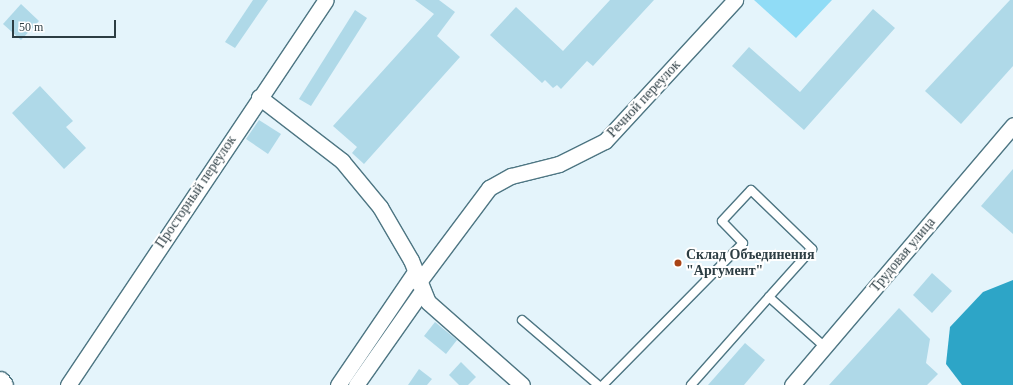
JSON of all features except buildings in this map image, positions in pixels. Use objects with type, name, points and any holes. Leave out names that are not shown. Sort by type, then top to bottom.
[{"type":"street","name":"Просторный переулок","points":[[68,385],[259,97],[326,0]]},
{"type":"street","name":"Речной переулок","points":[[418,282],[489,188],[511,176],[559,164],[605,141],[735,0]]},
{"type":"street","points":[[259,97],[342,161],[380,207],[428,302],[455,329],[522,385]]},
{"type":"street","name":"Трудовая улица","points":[[792,385],[1013,125]]},
{"type":"street","points":[[338,385],[418,282]]},
{"type":"street","points":[[356,385],[418,282]]},
{"type":"street","points":[[0,381],[3,385]]},
{"type":"lane","points":[[603,385],[743,243],[722,221],[751,190],[812,249],[691,385]]},
{"type":"lane","points":[[769,297],[825,347]]},
{"type":"lane","points":[[522,320],[598,385]]},
{"type":"shaded area","points":[[754,0],[832,0],[796,38]]},
{"type":"shaded area","points":[[1013,280],[1013,385],[962,385],[946,364],[950,327],[983,292]]},
{"type":"place","name":"Склад Объединения \"Аргумент\"","points":[[678,263]]}]
